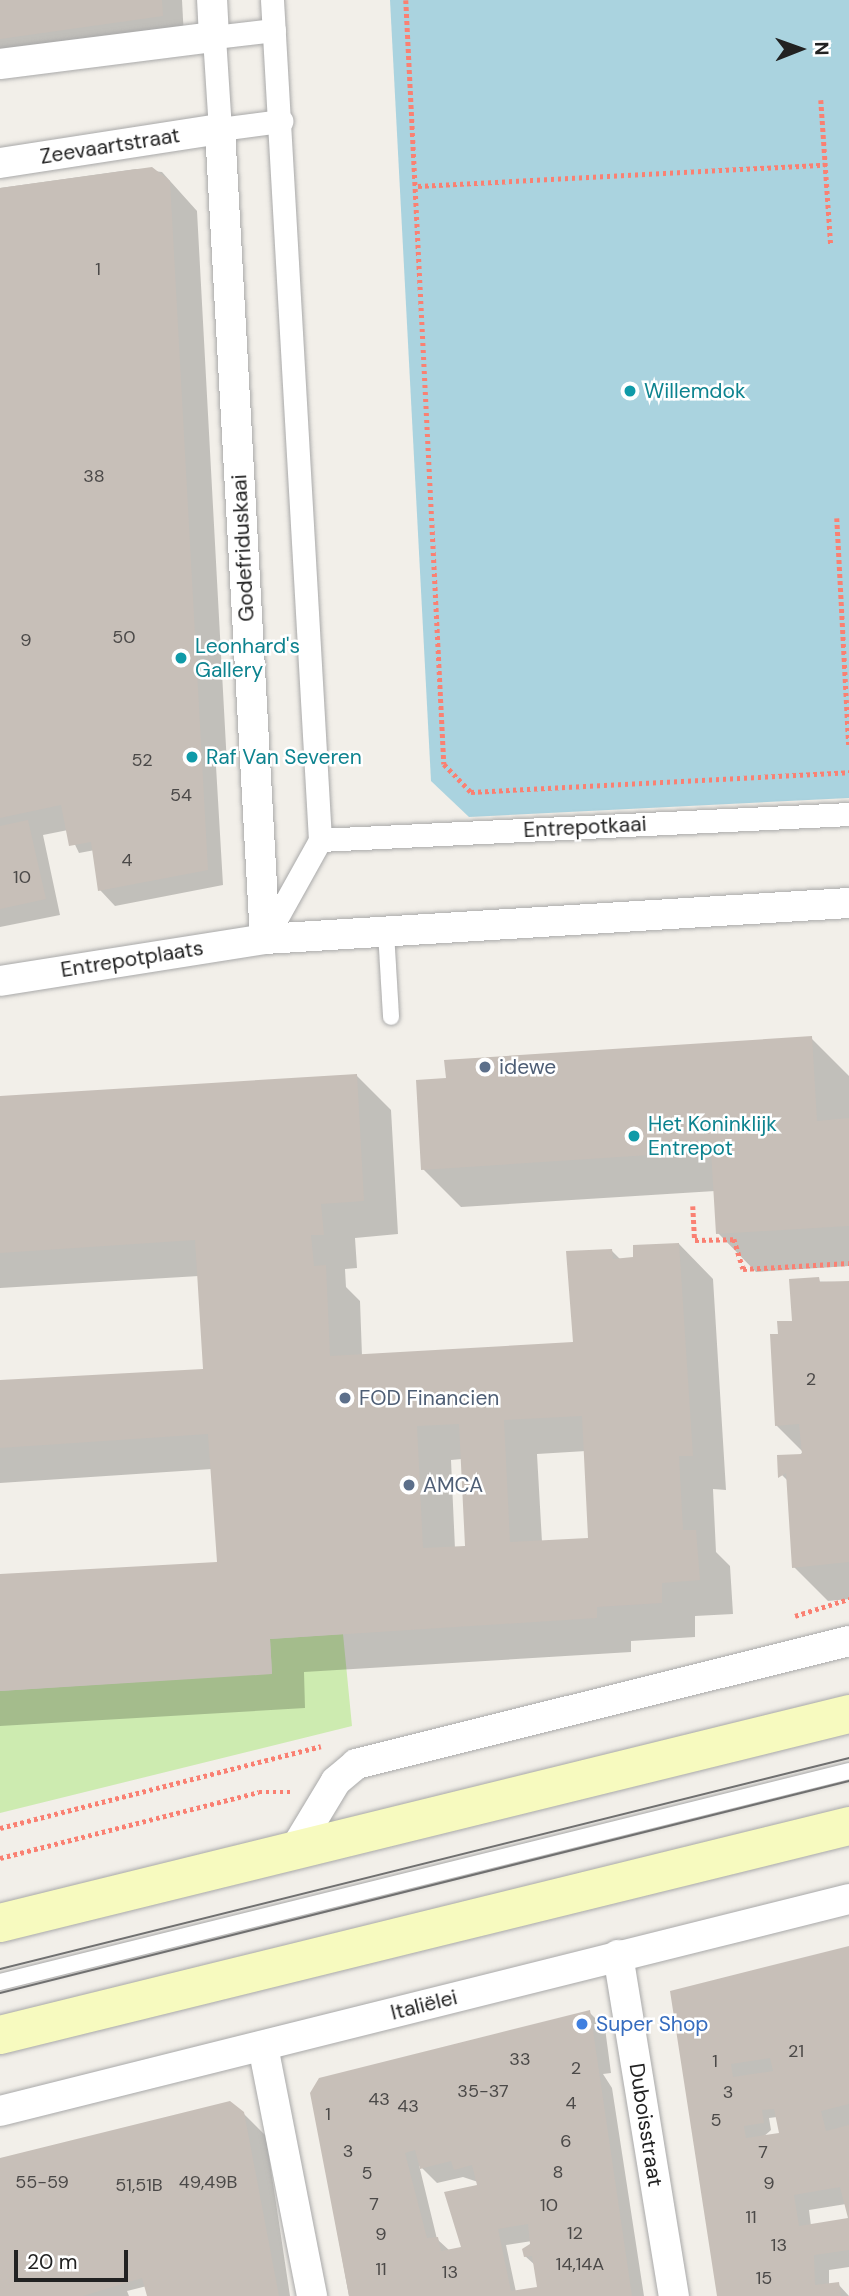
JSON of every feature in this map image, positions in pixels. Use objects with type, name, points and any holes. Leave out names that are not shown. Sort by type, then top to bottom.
[{"type":"main road","points":[[0,1923],[292,1854],[849,1714]]},
{"type":"main road","points":[[0,2035],[849,1826]]},
{"type":"street","name":"Godefriduskaai","points":[[212,0],[265,939]]},
{"type":"street","points":[[265,939],[320,840],[272,0]]},
{"type":"street","points":[[0,64],[274,30]]},
{"type":"street","points":[[220,129],[281,121]]},
{"type":"street","name":"Zeevaartstraat","points":[[0,163],[220,129]]},
{"type":"street","name":"Entrepotkaai","points":[[320,840],[849,814]]},
{"type":"street","points":[[265,939],[849,903]]},
{"type":"street","name":"Entrepotplaats","points":[[0,981],[265,939]]},
{"type":"street","points":[[292,1854],[327,1797],[356,1763],[849,1641]]},
{"type":"street","name":"Italiëlei","points":[[0,2111],[849,1899]]},
{"type":"street","name":"Duboisstraat","points":[[618,1955],[674,2296]]},
{"type":"street","points":[[263,2046],[312,2296]]},
{"type":"lane","points":[[386,932],[391,1017]]},
{"type":"lane","points":[[0,1982],[849,1771]]},
{"type":"path","points":[[407,0],[444,764],[471,792],[849,772]]},
{"type":"path","points":[[821,100],[831,247]]},
{"type":"path","points":[[418,186],[824,165]]},
{"type":"path","points":[[836,518],[849,744]]},
{"type":"path","points":[[693,1206],[695,1240],[734,1238],[743,1269],[849,1263]]},
{"type":"path","points":[[0,1858],[259,1792],[327,1797]]},
{"type":"green space","points":[[343,1634],[352,1726],[0,1813],[0,1691],[272,1673],[270,1639]]},
{"type":"water","name":"Willemdok","points":[[390,0],[849,0],[849,798],[469,817],[431,781]]},
{"type":"building","points":[[0,0],[162,0],[163,16],[0,39]]},
{"type":"building","points":[[152,167],[170,181],[208,870],[98,891],[91,842],[69,846],[61,805],[0,818],[0,188]]},
{"type":"building","points":[[28,820],[46,899],[0,909],[0,826]]},
{"type":"building","name":"Het Koninklijk Entrepot","points":[[812,1036],[817,1121],[849,1118],[849,1226],[716,1234],[711,1151],[421,1170],[416,1080],[446,1078],[444,1060]]},
{"type":"building","name":"FOD Financien","points":[[357,1074],[364,1201],[321,1204],[324,1235],[311,1235],[314,1266],[326,1265],[330,1356],[573,1342],[566,1251],[612,1249],[613,1259],[633,1257],[633,1245],[679,1243],[693,1456],[679,1456],[683,1530],[696,1530],[700,1580],[662,1583],[662,1603],[597,1607],[597,1618],[270,1639],[272,1674],[0,1691],[0,1574],[217,1562],[208,1434],[0,1448],[0,1380],[203,1369],[195,1240],[0,1253],[0,1096]],"holes":[[[582,1416],[588,1538],[510,1542],[504,1420]],[[459,1424],[465,1546],[423,1548],[417,1426]]]},
{"type":"building","points":[[819,1277],[820,1282],[849,1281],[849,1562],[792,1568],[786,1473],[778,1478],[777,1455],[802,1454],[799,1424],[775,1426],[770,1334],[778,1334],[777,1321],[792,1321],[789,1279]]},
{"type":"building","points":[[849,1946],[849,2104],[821,2111],[826,2131],[849,2125],[849,2250],[814,2255],[815,2285],[839,2282],[841,2296],[717,2296],[670,1991]],"holes":[[[770,2058],[773,2071],[733,2077],[731,2064]],[[774,2109],[779,2133],[746,2138],[744,2126],[764,2123],[762,2110]],[[840,2187],[848,2218],[799,2226],[794,2195]]]},
{"type":"building","points":[[590,2010],[632,2296],[349,2296],[310,2093],[319,2078]],"holes":[[[415,2150],[420,2169],[451,2161],[454,2170],[472,2165],[477,2185],[444,2192],[461,2247],[441,2251],[438,2237],[427,2238],[405,2153]],[[528,2224],[530,2244],[522,2249],[524,2257],[532,2256],[537,2287],[511,2291],[498,2229]]]},
{"type":"building","points":[[230,2101],[244,2112],[279,2296],[147,2296],[142,2278],[83,2296],[0,2296],[0,2158]]},
{"type":"tram line","points":[[0,1969],[849,1758]]},
{"type":"tram line","points":[[0,1993],[849,1781]]},
{"type":"place","name":"Willemdok","points":[[630,391]]},
{"type":"place","name":"Leonhard's Gallery","points":[[181,658]]},
{"type":"place","name":"Raf Van Severen","points":[[192,757]]},
{"type":"place","name":"idewe","points":[[485,1067]]},
{"type":"place","name":"Het Koninklijk Entrepot","points":[[634,1136]]},
{"type":"place","name":"FOD Financien","points":[[345,1398]]},
{"type":"place","name":"AMCA","points":[[409,1485]]},
{"type":"place","name":"Super Shop","points":[[582,2024]]}]
